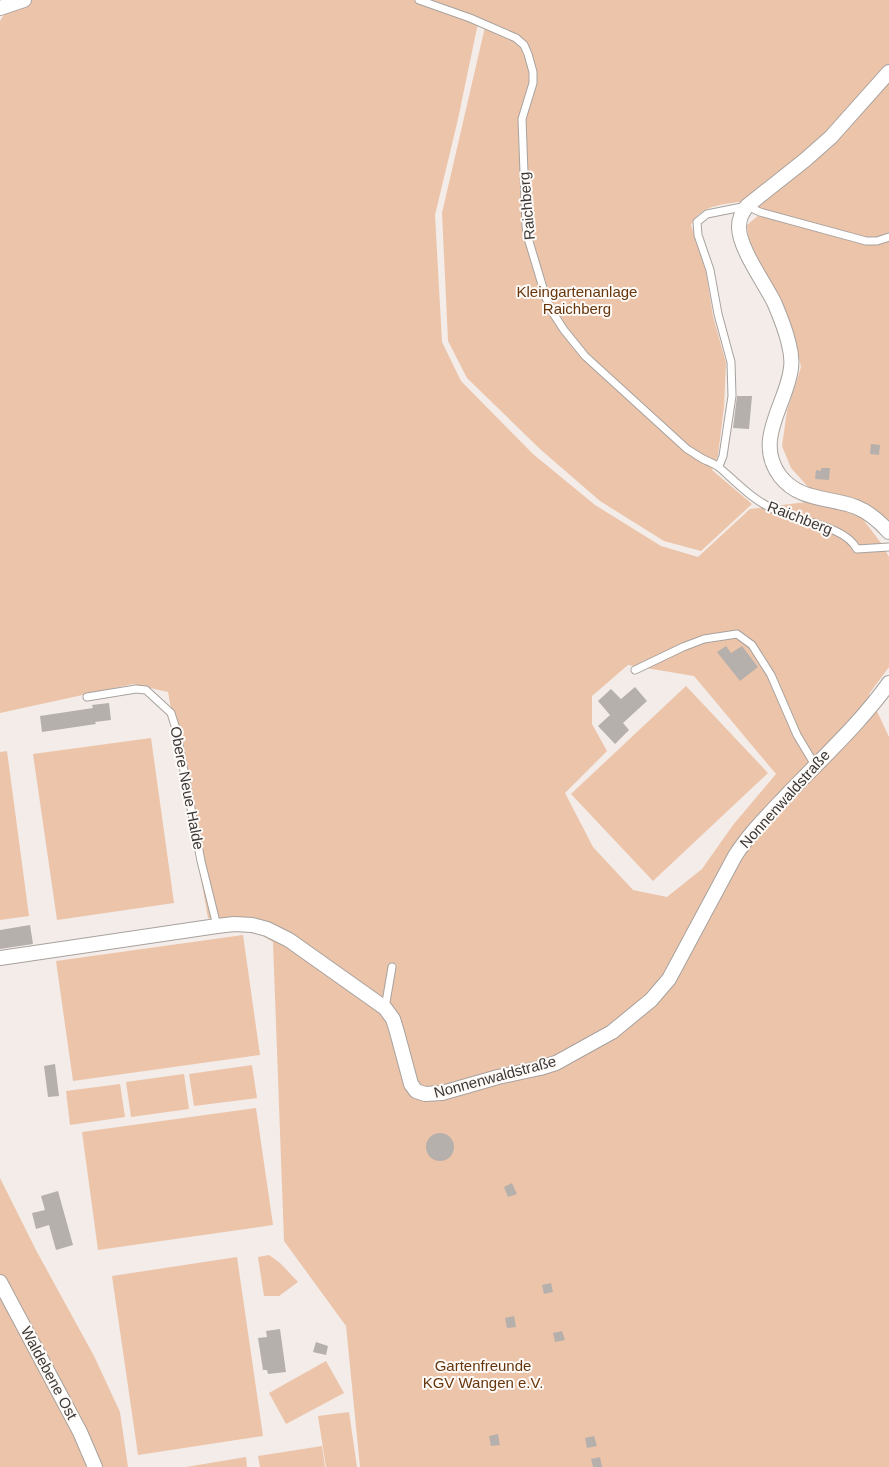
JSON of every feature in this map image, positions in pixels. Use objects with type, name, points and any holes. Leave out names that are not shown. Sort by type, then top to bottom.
[{"type":"street","points":[[0,8],[24,0]]},
{"type":"street","points":[[889,72],[831,137],[806,160],[746,206],[740,216],[739,228],[741,242],[774,302],[791,352],[791,368],[770,432],[770,447],[774,464],[780,476],[799,492],[856,507],[879,522],[889,532]]},
{"type":"street","name":"Nonnenwaldstraße","points":[[0,958],[217,926],[252,925],[267,929],[289,940],[385,1008],[393,1019],[411,1084],[416,1091],[425,1094],[442,1093],[556,1063],[612,1032],[651,1000],[669,979],[746,839],[861,719],[889,683]]},
{"type":"street","name":"Waldebene Ost","points":[[0,1282],[80,1432],[95,1467]]},
{"type":"lane","name":"Raichberg","points":[[419,0],[490,26],[516,38],[524,45],[532,63],[533,72],[533,83],[522,119],[528,238],[551,310],[585,356],[611,382],[687,449],[719,466],[734,483],[760,502],[776,511],[841,533],[853,541],[857,549],[889,547]]},
{"type":"lane","points":[[719,466],[723,456],[732,396],[731,362],[718,314],[710,270],[698,235],[697,222],[707,214],[746,206],[760,212],[866,241],[877,241],[889,237]]},
{"type":"lane","points":[[635,670],[704,639],[737,634],[752,645],[771,675],[797,734],[815,765]]},
{"type":"lane","name":"Obere Neue Halde","points":[[86,697],[136,689],[146,690],[171,713],[176,729],[201,861],[217,926]]},
{"type":"lane","points":[[385,1008],[392,967]]},
{"type":"green space","points":[[1,0],[889,0],[889,526],[871,508],[833,493],[810,489],[791,468],[782,446],[787,411],[801,367],[794,335],[780,300],[749,241],[747,225],[759,215],[744,201],[707,209],[695,218],[691,225],[706,272],[713,316],[726,363],[724,407],[718,455],[712,470],[752,504],[701,551],[664,541],[600,501],[540,449],[467,378],[448,341],[442,213],[485,27],[478,23],[435,215],[442,342],[461,381],[533,454],[595,505],[661,546],[698,557],[750,509],[807,502],[828,505],[862,518],[889,557],[889,667],[869,694],[889,737],[889,1467],[360,1467],[346,1326],[284,1241],[273,942],[258,933],[208,918],[168,692],[133,684],[0,713],[0,21],[5,13]],"holes":[[[628,665],[694,676],[776,774],[733,825],[702,869],[667,897],[633,890],[593,847],[565,793],[607,751],[592,724],[592,696]]]},
{"type":"green space","points":[[686,686],[768,773],[653,881],[571,794]]},
{"type":"green space","points":[[151,738],[174,903],[57,920],[33,754]]},
{"type":"green space","points":[[7,751],[29,916],[0,920],[0,752]]},
{"type":"green space","points":[[243,935],[260,1055],[73,1081],[56,961]]},
{"type":"green space","points":[[252,1065],[257,1098],[194,1106],[189,1074]]},
{"type":"green space","points":[[184,1074],[189,1109],[131,1117],[126,1082]]},
{"type":"green space","points":[[120,1084],[125,1117],[70,1125],[66,1091]]},
{"type":"green space","points":[[256,1108],[273,1225],[98,1250],[82,1132]]},
{"type":"green space","points":[[0,1178],[37,1252],[94,1356],[120,1412],[128,1467],[0,1467]]},
{"type":"green space","points":[[269,1255],[280,1263],[298,1282],[279,1296],[264,1296],[258,1257]]},
{"type":"green space","points":[[237,1257],[263,1436],[138,1455],[112,1276]]},
{"type":"green space","points":[[326,1361],[344,1393],[286,1424],[269,1393]]},
{"type":"green space","points":[[349,1412],[357,1467],[326,1467],[318,1416]]},
{"type":"green space","points":[[322,1446],[325,1467],[260,1467],[258,1456]]},
{"type":"green space","points":[[246,1457],[247,1467],[186,1467]]},
{"type":"building","points":[[737,396],[752,396],[749,429],[733,428]]},
{"type":"building","points":[[871,444],[880,445],[879,455],[870,454]]},
{"type":"building","points":[[821,468],[830,468],[829,480],[815,479],[816,470],[821,471]]},
{"type":"building","points":[[726,646],[731,653],[742,646],[758,667],[740,681],[717,652]]},
{"type":"building","points":[[635,687],[647,701],[623,723],[629,730],[615,744],[598,726],[610,715],[598,701],[611,689],[621,699]]},
{"type":"building","points":[[109,703],[111,720],[42,732],[40,716],[93,708],[92,705]]},
{"type":"building","points":[[30,925],[33,944],[0,949],[0,930]]},
{"type":"building","points":[[55,1064],[59,1096],[48,1097],[44,1066]]},
{"type":"building","points":[[440,1133],[450,1137],[454,1147],[450,1157],[440,1161],[430,1157],[426,1147],[430,1137]]},
{"type":"building","points":[[512,1183],[517,1194],[508,1197],[504,1187]]},
{"type":"building","points":[[58,1191],[73,1245],[56,1250],[49,1225],[36,1229],[32,1213],[45,1210],[41,1196]]},
{"type":"building","points":[[551,1283],[553,1292],[544,1294],[542,1285]]},
{"type":"building","points":[[514,1316],[516,1327],[507,1328],[505,1318]]},
{"type":"building","points":[[280,1329],[286,1372],[268,1374],[267,1370],[263,1370],[258,1338],[267,1337],[266,1331]]},
{"type":"building","points":[[562,1331],[565,1340],[555,1342],[553,1333]]},
{"type":"building","points":[[316,1342],[328,1346],[326,1355],[313,1352]]},
{"type":"building","points":[[498,1434],[500,1445],[491,1446],[489,1436]]},
{"type":"building","points":[[594,1436],[597,1446],[587,1448],[585,1438]]},
{"type":"building","points":[[600,1457],[602,1467],[593,1467],[591,1459]]},
{"type":"park label","name":"Kleingartenanlage Raichberg","points":[[577,300]]},
{"type":"park label","name":"Gartenfreunde KGV Wangen e.V.","points":[[483,1374]]}]
